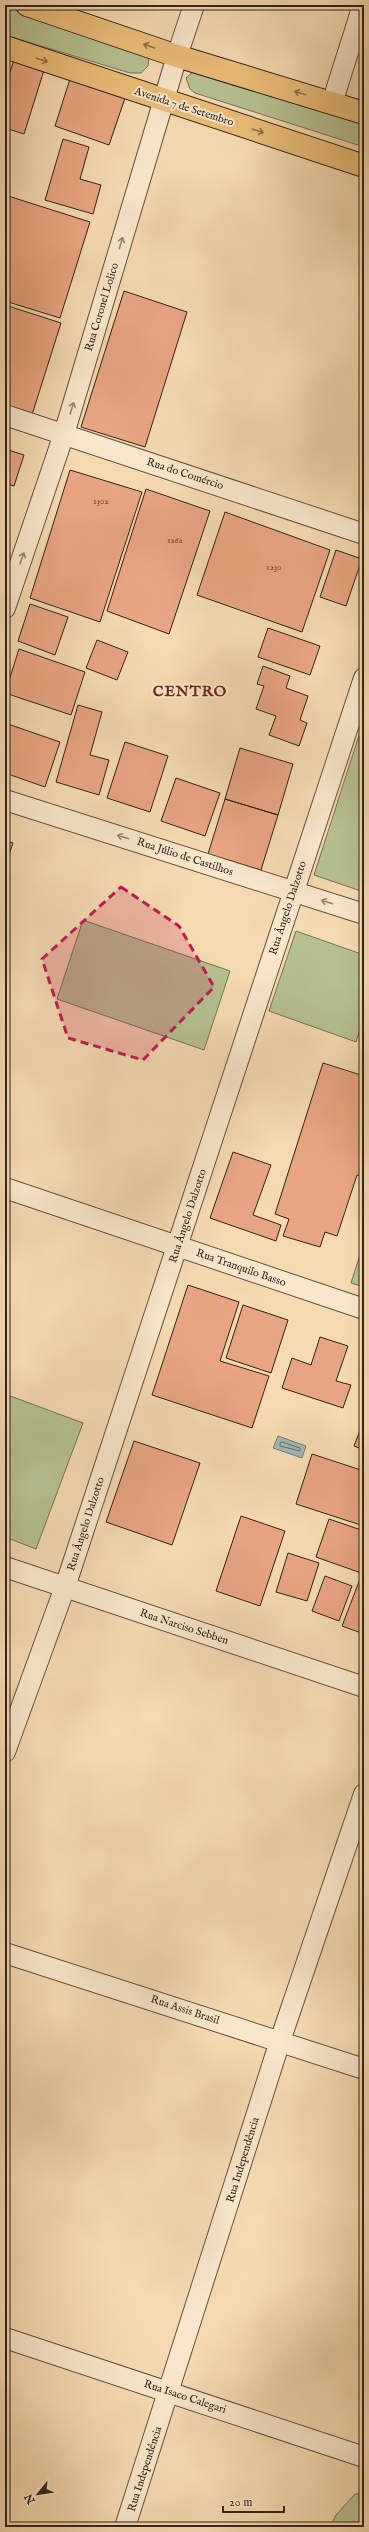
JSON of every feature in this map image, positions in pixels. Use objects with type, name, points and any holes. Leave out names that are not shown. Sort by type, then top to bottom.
[{"type":"main road","points":[[27,5],[177,56],[364,112]]},
{"type":"main road","name":"Avenida 7 de Setembro","points":[[5,47],[364,166]]},
{"type":"street","name":"Rua Coronel Lolico","points":[[5,608],[64,434],[163,100],[194,5]]},
{"type":"street","points":[[332,103],[363,5]]},
{"type":"street","name":"Rua do Comércio","points":[[5,415],[364,534]]},
{"type":"street","name":"Rua Ângelo Dalzotto","points":[[5,1752],[65,1587],[364,678]]},
{"type":"street","name":"Rua Júlio de Castilhos","points":[[5,800],[364,914]]},
{"type":"street","name":"Rua Tranquilo Basso","points":[[5,1188],[364,1310]]},
{"type":"street","name":"Rua Narciso Sebben","points":[[5,1567],[364,1687]]},
{"type":"street","name":"Rua Independência","points":[[126,2527],[280,2041],[364,1794]]},
{"type":"street","name":"Rua Assis Brasil","points":[[5,1953],[364,2069]]},
{"type":"street","name":"Rua Isaco Calegari","points":[[5,2338],[364,2457]]},
{"type":"highlighted area","points":[[121,887],[179,926],[214,987],[143,1060],[68,1038],[42,959]]},
{"type":"green space","points":[[5,7],[135,45],[149,57],[148,66],[141,73],[130,73],[5,35]]},
{"type":"green space","points":[[195,70],[364,120],[364,147],[195,93],[190,89],[186,78]]},
{"type":"green space","points":[[364,720],[364,892],[314,875]]},
{"type":"green space","points":[[83,920],[230,971],[204,1050],[57,999]]},
{"type":"green space","points":[[296,931],[364,955],[364,1017],[356,1042],[269,1011]]},
{"type":"green space","points":[[364,1242],[364,1287],[351,1283]]},
{"type":"green space","points":[[5,1394],[83,1423],[36,1549],[5,1537]]},
{"type":"green space","points":[[364,2493],[364,2527],[330,2527],[336,2515],[355,2494]]},
{"type":"water","points":[[278,1436],[306,1446],[302,1458],[273,1448]]},
{"type":"building","points":[[15,57],[45,67],[24,134],[5,128],[5,87]]},
{"type":"building","points":[[70,79],[125,98],[109,145],[55,126]]},
{"type":"building","points":[[63,139],[89,147],[80,179],[101,185],[93,214],[45,200]]},
{"type":"building","points":[[5,195],[90,222],[60,318],[5,301]]},
{"type":"building","points":[[124,291],[187,312],[145,447],[81,427]]},
{"type":"building","points":[[5,305],[61,323],[31,418],[5,410]]},
{"type":"building","points":[[5,449],[24,455],[14,486],[5,483]]},
{"type":"building","points":[[70,470],[142,492],[100,622],[30,598]]},
{"type":"building","points":[[5,488],[10,489],[5,503]]},
{"type":"building","points":[[146,489],[210,511],[169,634],[107,611]]},
{"type":"building","points":[[225,512],[330,550],[302,632],[197,595]]},
{"type":"building","points":[[336,550],[362,559],[346,606],[320,597]]},
{"type":"building","points":[[30,604],[68,617],[55,655],[18,641]]},
{"type":"building","points":[[268,628],[320,646],[310,675],[258,657]]},
{"type":"building","points":[[97,640],[128,652],[117,680],[86,668]]},
{"type":"building","points":[[19,649],[85,672],[71,715],[5,693]]},
{"type":"building","points":[[263,666],[290,676],[286,688],[308,696],[300,720],[307,723],[299,746],[269,735],[276,716],[256,709],[264,686],[257,684]]},
{"type":"building","points":[[78,705],[102,712],[90,755],[109,760],[99,795],[56,782]]},
{"type":"building","points":[[5,723],[60,742],[45,787],[5,773]]},
{"type":"building","points":[[125,742],[168,756],[150,812],[107,798]]},
{"type":"building","points":[[240,748],[293,764],[278,815],[225,799]]},
{"type":"building","points":[[176,778],[220,793],[205,836],[161,821]]},
{"type":"building","points":[[225,799],[278,815],[261,870],[208,854]]},
{"type":"building","points":[[5,840],[13,843],[5,866]]},
{"type":"building","points":[[323,1063],[364,1076],[364,1177],[357,1175],[337,1236],[325,1232],[320,1247],[283,1236],[289,1219],[275,1214]]},
{"type":"building","points":[[233,1152],[271,1165],[253,1215],[281,1225],[276,1241],[210,1218]]},
{"type":"building","points":[[188,1285],[239,1302],[220,1361],[269,1376],[252,1428],[152,1395]]},
{"type":"building","points":[[243,1305],[288,1320],[271,1373],[226,1358]]},
{"type":"building","points":[[320,1337],[348,1346],[336,1381],[351,1385],[343,1408],[282,1388],[292,1358],[311,1365]]},
{"type":"building","points":[[364,1420],[364,1450],[354,1446]]},
{"type":"building","points":[[134,1441],[200,1463],[172,1545],[106,1522]]},
{"type":"building","points":[[312,1454],[364,1471],[364,1526],[296,1504]]},
{"type":"building","points":[[241,1516],[285,1531],[260,1606],[216,1591]]},
{"type":"building","points":[[329,1519],[364,1531],[364,1574],[316,1557]]},
{"type":"building","points":[[288,1553],[319,1563],[307,1601],[276,1592]]},
{"type":"building","points":[[325,1576],[352,1586],[339,1621],[312,1611]]},
{"type":"building","points":[[360,1579],[364,1581],[364,1634],[342,1626]]},
{"type":"district","name":"CENTRO","points":[[190,691]]}]
